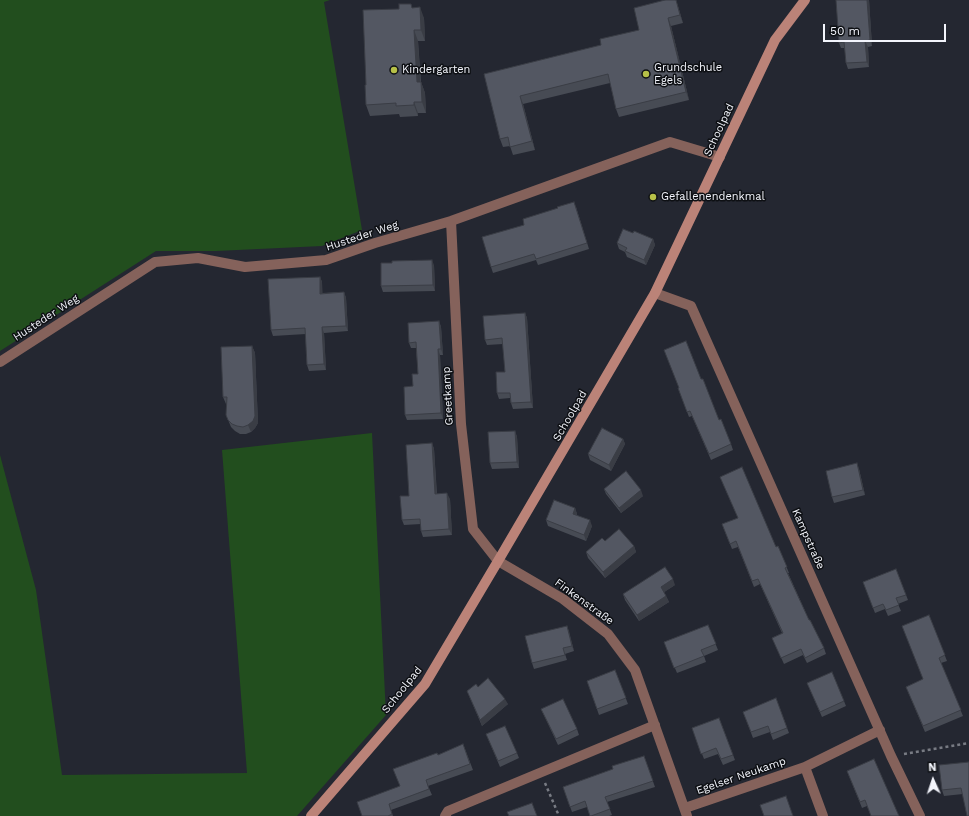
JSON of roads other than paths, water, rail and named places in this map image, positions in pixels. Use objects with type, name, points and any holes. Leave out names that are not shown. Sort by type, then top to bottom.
[{"type":"street","name":"Schoolpad","points":[[311,816],[425,684],[655,293],[775,40],[805,0]]},
{"type":"street","name":"Husteder Weg","points":[[0,362],[155,262],[198,258],[244,267],[326,260],[375,243],[451,221],[670,142],[720,157]]},
{"type":"street","name":"Greetkamp","points":[[451,221],[461,424],[473,530],[498,561]]},
{"type":"street","name":"Kampstraße","points":[[655,293],[691,306],[891,756],[920,816]]},
{"type":"street","name":"Finkenstraße","points":[[498,561],[563,599],[608,634],[635,670],[686,812]]},
{"type":"street","points":[[447,814],[655,725]]},
{"type":"street","name":"Egelser Neukamp","points":[[686,812],[805,767],[880,730]]},
{"type":"street","points":[[805,767],[823,816]]},
{"type":"place","name":"Kindergarten","points":[[394,70]]},
{"type":"place","name":"Grundschule Egels","points":[[646,74]]},
{"type":"place","name":"Gefallenendenkmal","points":[[653,197]]}]
